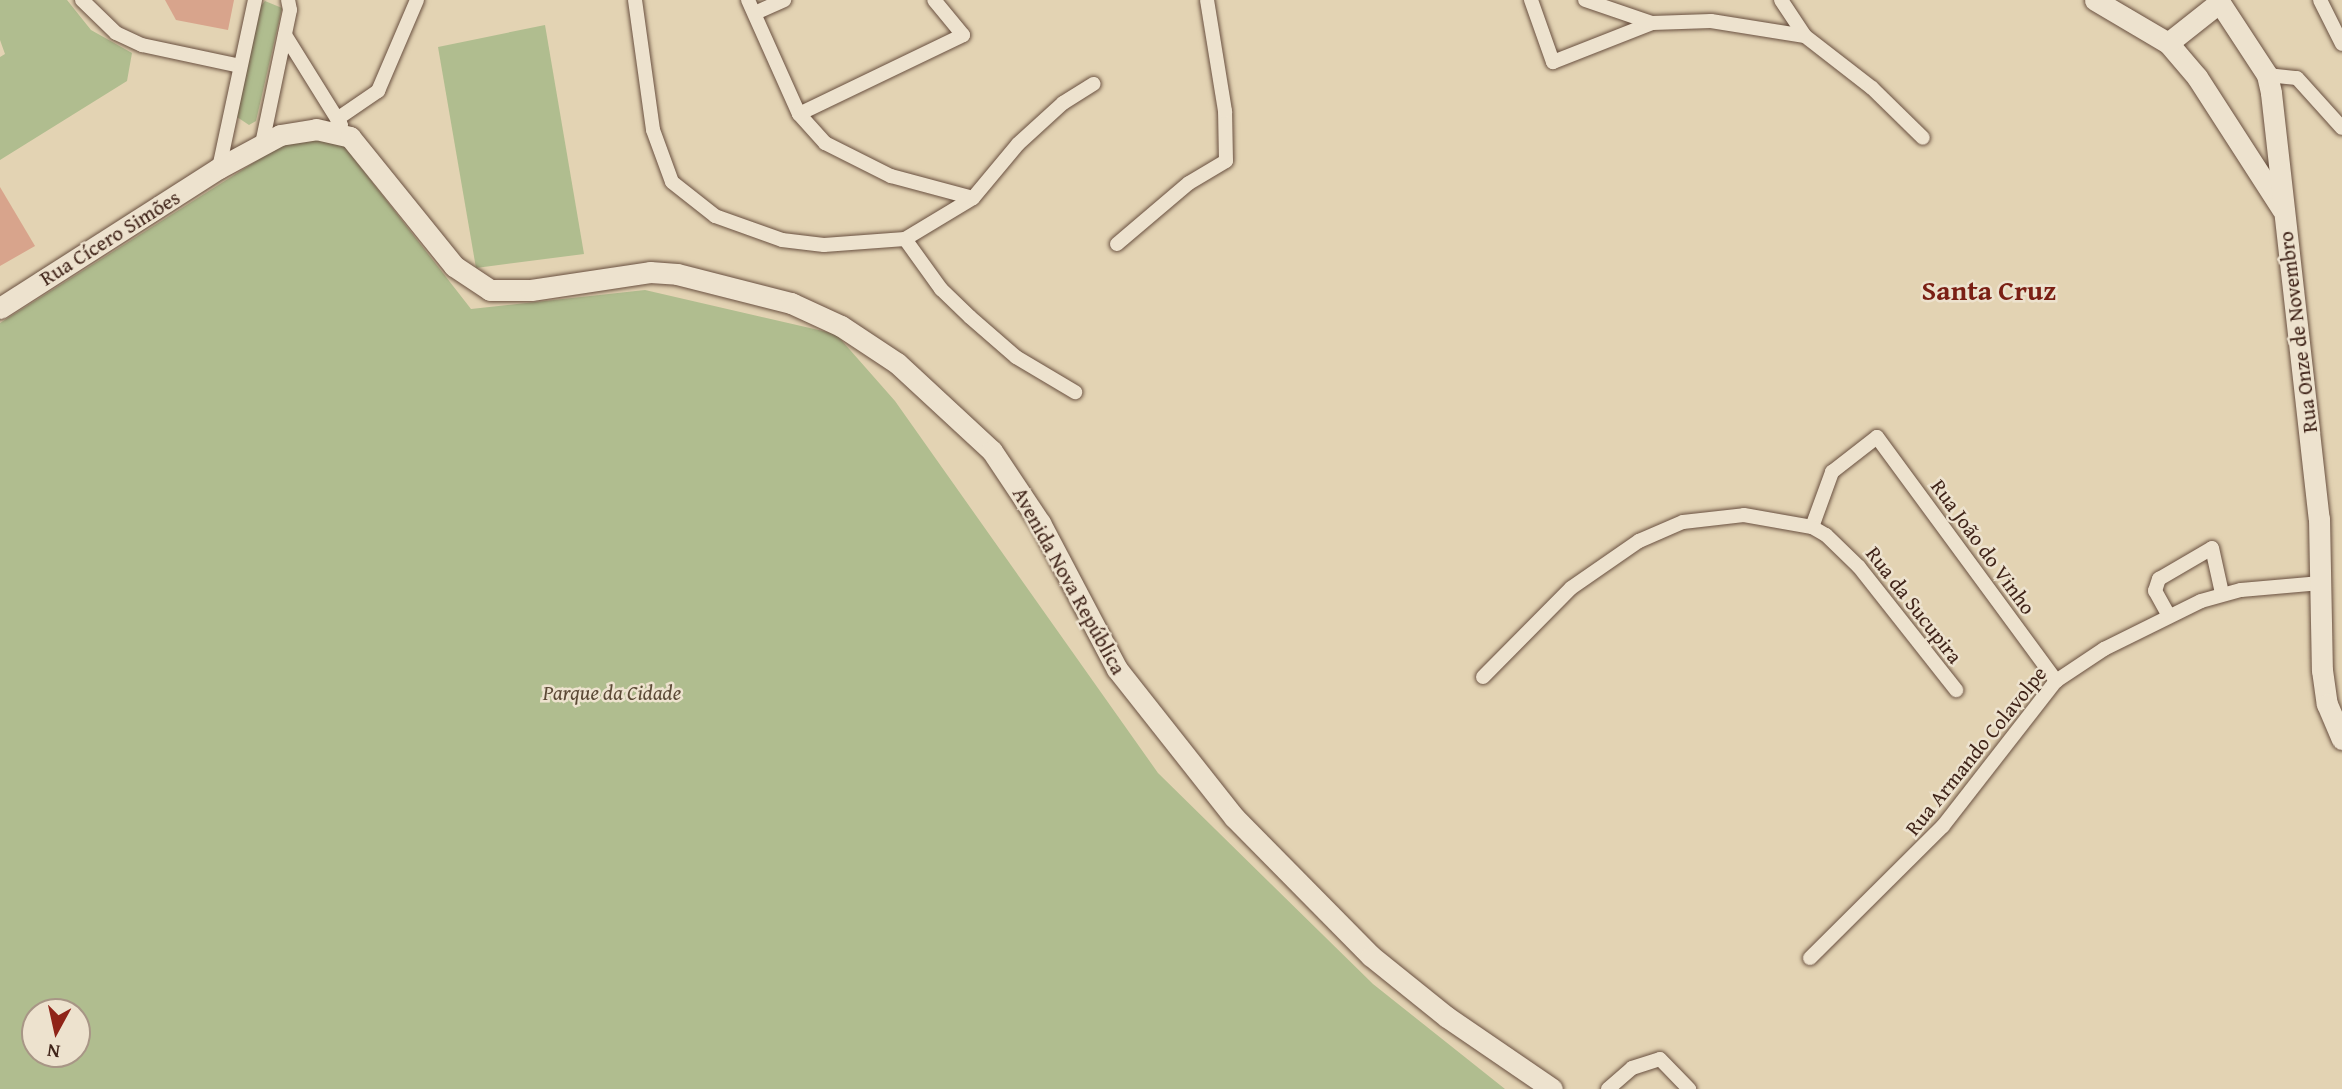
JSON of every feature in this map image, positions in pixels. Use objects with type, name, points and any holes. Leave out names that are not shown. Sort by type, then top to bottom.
[{"type":"street","points":[[82,0],[116,33],[142,45],[240,66]]},
{"type":"street","points":[[219,168],[255,0]]},
{"type":"street","points":[[262,144],[285,35],[288,0]]},
{"type":"street","points":[[337,119],[378,91],[416,0]]},
{"type":"street","points":[[635,0],[661,158],[672,183],[690,200],[740,228],[782,240],[824,245],[905,239],[973,198],[1026,136],[1063,103],[1094,84]]},
{"type":"street","points":[[784,0],[751,7],[799,114],[825,143],[845,156],[891,176],[973,198]]},
{"type":"street","points":[[799,114],[963,35],[934,0]]},
{"type":"street","points":[[1117,244],[1189,183],[1226,161],[1225,111],[1207,0]]},
{"type":"street","points":[[1531,0],[1553,62],[1652,23],[1711,21],[1805,36]]},
{"type":"street","points":[[1585,0],[1652,23]]},
{"type":"street","points":[[1781,0],[1805,36],[1872,88],[1923,138]]},
{"type":"street","name":"Rua Onze de Novembro","points":[[2095,0],[2168,43],[2197,78],[2285,214],[2318,505],[2322,670],[2327,704],[2342,739]]},
{"type":"street","points":[[2320,0],[2342,44]]},
{"type":"street","points":[[2168,43],[2219,1],[2267,75],[2285,214]]},
{"type":"street","points":[[285,35],[351,137]]},
{"type":"street","points":[[2267,75],[2297,78],[2342,128]]},
{"type":"street","name":"Rua Cícero Simões","points":[[0,308],[219,168],[262,144],[298,131],[351,137]]},
{"type":"street","name":"Avenida Nova República","points":[[351,137],[454,266],[489,290],[531,290],[650,272],[677,274],[791,303],[841,326],[897,363],[992,451],[1040,523],[1117,669],[1234,817],[1371,956],[1447,1017],[1552,1089]]},
{"type":"street","points":[[905,239],[941,289],[970,317],[1016,357],[1075,392]]},
{"type":"street","name":"Rua João do Vinho","points":[[1812,527],[1832,472],[1877,437],[2056,681]]},
{"type":"street","points":[[1483,677],[1571,588],[1658,531],[1718,516],[1812,527]]},
{"type":"street","name":"Rua da Sucupira","points":[[1812,527],[1859,567],[1956,690]]},
{"type":"street","points":[[2169,616],[2156,584],[2212,548],[2222,593]]},
{"type":"street","name":"Rua Armando Colavolpe","points":[[1810,958],[1928,843],[2056,681],[2104,649],[2222,593],[2321,583]]},
{"type":"street","points":[[1608,1089],[1632,1068],[1660,1059],[1689,1089]]},
{"type":"green space","points":[[0,0],[67,0],[91,30],[132,53],[127,81],[0,160],[0,57],[5,54],[0,40]]},
{"type":"green space","points":[[265,1],[282,8],[256,121],[249,125],[237,117],[259,8]]},
{"type":"green space","points":[[545,25],[584,254],[476,268],[438,47]]},
{"type":"green space","name":"Parque da Cidade","points":[[323,119],[471,309],[645,290],[836,334],[895,401],[1158,773],[1373,984],[1505,1089],[0,1089],[0,323]]},
{"type":"building","points":[[165,0],[234,0],[228,30],[176,20]]},
{"type":"building","points":[[0,187],[35,246],[0,266]]},
{"type":"district","name":"Santa Cruz","points":[[1989,290]]}]
